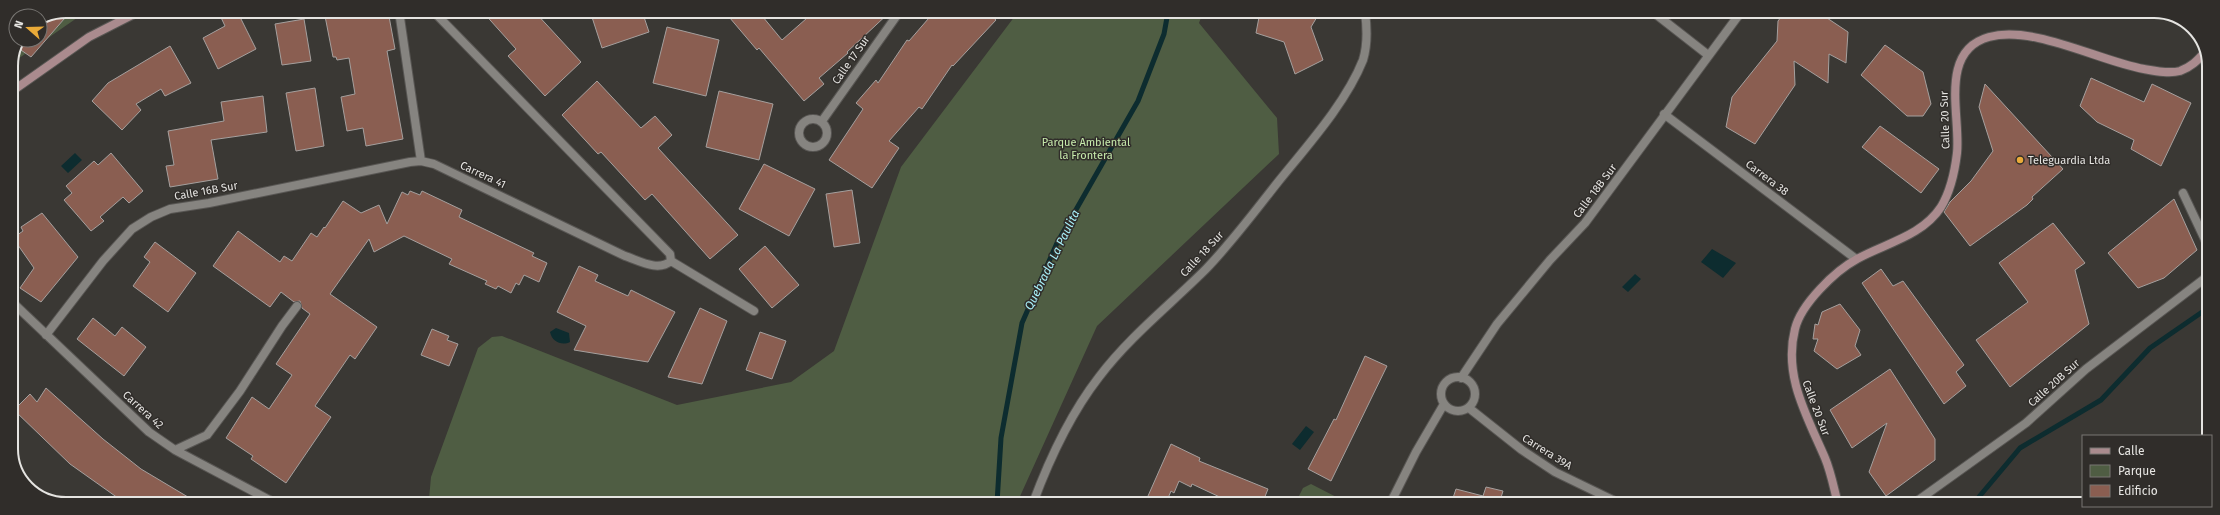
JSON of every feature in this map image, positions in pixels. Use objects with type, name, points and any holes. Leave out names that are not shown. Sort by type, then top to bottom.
[{"type":"street","points":[[18,87],[89,37],[126,18]]},
{"type":"street","points":[[400,18],[421,161]]},
{"type":"street","points":[[440,18],[670,254],[671,261],[754,311]]},
{"type":"street","name":"Calle 17 Sur","points":[[822,121],[895,18]]},
{"type":"street","name":"Calle 18 Sur","points":[[1035,497],[1044,472],[1062,438],[1098,378],[1123,346],[1206,268],[1250,217],[1302,153],[1351,84],[1363,59],[1368,29],[1365,18]]},
{"type":"street","points":[[1661,18],[1708,55]]},
{"type":"street","name":"Calle 18B Sur","points":[[1461,378],[1497,324],[1550,260],[1586,223],[1664,114],[1736,18]]},
{"type":"street","name":"Calle 20 Sur","points":[[1836,497],[1826,460],[1795,388],[1790,354],[1795,327],[1809,302],[1832,277],[1856,259],[1894,243],[1922,227],[1941,206],[1952,179],[1957,152],[1955,82],[1961,61],[1975,44],[1989,37],[2011,35],[2044,40],[2135,68],[2158,72],[2178,72],[2195,64],[2201,57]]},
{"type":"street","name":"Carrera 38","points":[[1664,114],[1856,259]]},
{"type":"street","name":"Carrera 41","points":[[421,161],[434,164],[625,256],[654,266],[666,266],[671,261]]},
{"type":"street","name":"Calle 16B Sur","points":[[46,335],[103,261],[132,229],[151,217],[170,209],[209,203],[421,161]]},
{"type":"street","points":[[2183,193],[2202,233]]},
{"type":"street","name":"Calle 20B Sur","points":[[1923,497],[2026,423],[2086,369],[2202,281]]},
{"type":"street","points":[[175,450],[207,435],[240,391],[282,326],[297,306]]},
{"type":"street","name":"Carrera 42","points":[[18,308],[149,432],[175,450],[264,497]]},
{"type":"street","points":[[1461,378],[1466,380],[1474,388],[1475,399],[1468,408],[1464,410],[1453,410],[1444,404],[1442,399],[1443,388],[1450,380],[1461,378]]},
{"type":"street","points":[[1394,497],[1416,452],[1444,404]]},
{"type":"street","name":"Carrera 39A","points":[[1468,408],[1522,450],[1555,472],[1607,497]]},
{"type":"green space","points":[[77,18],[48,38],[48,22],[57,19]]},
{"type":"green space","name":"Parque Ambiental la Frontera","points":[[1013,18],[1201,18],[1199,23],[1277,118],[1279,154],[1097,326],[1020,497],[429,497],[431,477],[478,348],[492,337],[502,336],[677,405],[791,382],[834,351],[901,167]]},
{"type":"green space","points":[[22,48],[34,48],[19,58]]},
{"type":"green space","points":[[1311,484],[1336,497],[1298,497],[1303,488]]},
{"type":"water","points":[[75,153],[82,160],[68,173],[61,166]]},
{"type":"water","points":[[1712,249],[1736,263],[1723,278],[1701,262]]},
{"type":"water","points":[[1635,274],[1641,279],[1628,292],[1622,287]]},
{"type":"water","points":[[556,328],[569,333],[570,342],[564,344],[555,341],[550,332]]},
{"type":"water","points":[[1306,426],[1314,432],[1300,450],[1292,444]]},
{"type":"building","points":[[65,18],[48,37],[48,22]]},
{"type":"building","points":[[221,18],[240,18],[256,49],[218,69],[203,38],[225,26]]},
{"type":"building","points":[[325,18],[389,18],[395,49],[387,51],[403,139],[366,146],[363,128],[347,131],[341,97],[355,94],[349,58],[337,60],[336,57],[333,57]]},
{"type":"building","points":[[488,18],[540,18],[581,62],[545,96],[508,56],[516,49]]},
{"type":"building","points":[[592,18],[644,18],[649,32],[602,48]]},
{"type":"building","points":[[730,18],[764,18],[782,40],[807,18],[883,18],[847,52],[848,53],[819,78],[824,84],[804,101],[759,48],[757,50]]},
{"type":"building","points":[[929,18],[994,18],[996,20],[953,66],[952,65],[922,109],[919,107],[889,141],[899,148],[872,188],[829,160],[863,109],[856,103],[876,80],[878,83],[907,40],[909,41]]},
{"type":"building","points":[[1259,18],[1316,18],[1311,27],[1323,60],[1295,74],[1284,42],[1256,33]]},
{"type":"building","points":[[1780,18],[1827,18],[1848,32],[1846,63],[1829,54],[1828,83],[1794,61],[1795,85],[1755,144],[1726,127],[1732,97],[1777,41],[1778,21]]},
{"type":"building","points":[[304,19],[311,61],[282,65],[275,24]]},
{"type":"building","points":[[667,27],[719,40],[706,96],[653,83]]},
{"type":"building","points":[[1885,45],[1923,72],[1931,104],[1923,116],[1907,116],[1861,75]]},
{"type":"building","points":[[170,46],[191,83],[165,96],[161,89],[136,104],[141,110],[122,130],[92,101],[108,83]]},
{"type":"building","points":[[22,48],[39,48],[31,57],[21,50]]},
{"type":"building","points":[[2091,78],[2144,102],[2152,84],[2191,103],[2161,166],[2131,149],[2134,140],[2097,122],[2080,106]]},
{"type":"building","points":[[597,81],[641,128],[655,116],[672,135],[658,148],[738,235],[710,259],[652,194],[645,200],[601,152],[598,154],[562,115]]},
{"type":"building","name":"Teleguardia Ltda","points":[[1985,84],[2063,169],[2032,197],[2033,199],[2027,205],[1970,246],[1944,212],[1950,202],[1971,181],[1993,151],[1979,107]]},
{"type":"building","points":[[315,88],[324,146],[296,151],[286,93]]},
{"type":"building","points":[[719,91],[773,104],[759,160],[706,147]]},
{"type":"building","points":[[263,96],[267,132],[211,140],[218,179],[170,187],[166,166],[174,165],[168,131],[224,121],[221,102]]},
{"type":"building","points":[[1880,126],[1939,169],[1921,193],[1862,147]]},
{"type":"building","points":[[111,153],[143,191],[129,203],[123,197],[100,217],[104,221],[91,231],[64,200],[72,193],[66,186],[94,161],[98,165]]},
{"type":"building","points":[[764,164],[815,189],[789,236],[739,209]]},
{"type":"building","points":[[852,190],[860,243],[834,247],[826,194]]},
{"type":"building","points":[[410,191],[420,195],[422,191],[462,210],[459,217],[534,253],[532,256],[547,263],[539,282],[524,275],[519,285],[516,283],[511,293],[498,286],[496,289],[485,284],[487,281],[449,264],[452,259],[404,236],[374,252],[369,239],[330,294],[377,327],[355,359],[350,355],[315,406],[331,417],[286,483],[251,459],[253,456],[226,438],[252,397],[269,409],[292,375],[276,364],[310,314],[302,308],[300,301],[294,302],[281,292],[270,307],[213,266],[238,231],[280,262],[284,256],[292,261],[311,233],[317,237],[324,227],[325,228],[343,201],[361,213],[379,205],[387,224],[402,192],[408,195]]},
{"type":"building","points":[[2174,199],[2197,250],[2164,278],[2138,288],[2108,253]]},
{"type":"building","points":[[42,213],[78,257],[41,302],[20,288],[34,268],[18,245],[18,234],[23,231],[21,227]]},
{"type":"building","points":[[2053,223],[2085,263],[2075,270],[2089,324],[2010,387],[1976,340],[2028,302],[1999,263]]},
{"type":"building","points":[[155,242],[196,273],[168,312],[133,286],[150,262],[144,257]]},
{"type":"building","points":[[765,246],[799,285],[772,308],[739,269]]},
{"type":"building","points":[[579,266],[598,275],[595,281],[628,296],[631,290],[675,312],[648,362],[574,350],[586,326],[557,312]]},
{"type":"building","points":[[1881,269],[1893,286],[1903,281],[1964,365],[1956,372],[1966,386],[1944,404],[1862,283]]},
{"type":"building","points":[[1840,304],[1860,330],[1855,346],[1861,355],[1837,369],[1814,351],[1818,339],[1813,339],[1815,324],[1818,325],[1822,312]]},
{"type":"building","points":[[700,308],[727,321],[702,384],[668,377]]},
{"type":"building","points":[[93,318],[115,336],[122,327],[146,347],[124,376],[77,339]]},
{"type":"building","points":[[432,329],[449,336],[447,340],[458,344],[449,366],[421,355]]},
{"type":"building","points":[[760,332],[786,341],[772,379],[746,370]]},
{"type":"building","points":[[1365,356],[1387,366],[1331,481],[1308,469],[1334,419],[1336,420]]},
{"type":"building","points":[[1890,369],[1935,439],[1935,460],[1886,496],[1869,472],[1887,423],[1852,448],[1830,410]]},
{"type":"building","points":[[46,388],[103,439],[141,469],[188,497],[117,497],[70,464],[18,414],[18,406],[30,394],[37,402]]},
{"type":"building","points":[[1171,444],[1200,458],[1199,461],[1268,489],[1265,497],[1220,497],[1192,484],[1191,487],[1179,481],[1174,493],[1171,491],[1168,497],[1148,496]]},
{"type":"building","points":[[1486,487],[1503,491],[1501,497],[1453,497],[1456,489],[1483,496]]},
{"type":"waterway","name":"Quebrada La Paulita","points":[[997,497],[1001,438],[1022,323],[1057,243],[1138,101],[1164,34],[1167,18]]},
{"type":"waterway","points":[[1979,497],[2020,448],[2101,400],[2150,348],[2202,312]]},
{"type":"place","name":"Teleguardia Ltda","points":[[2020,160]]}]
